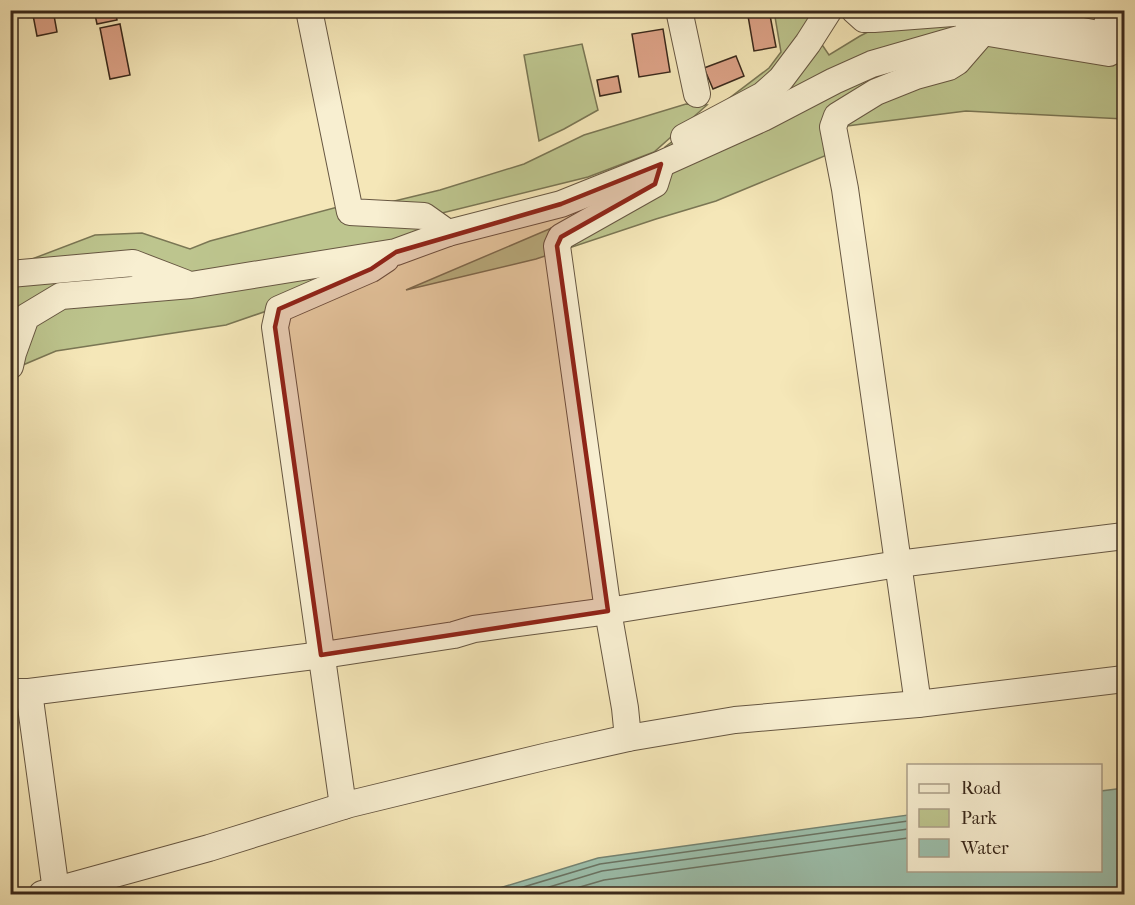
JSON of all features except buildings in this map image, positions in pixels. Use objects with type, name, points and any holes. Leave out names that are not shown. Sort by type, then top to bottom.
[{"type":"street","points":[[309,10],[350,212],[424,216],[448,233]]},
{"type":"street","points":[[679,10],[697,94]]},
{"type":"street","points":[[628,738],[557,246],[561,237],[655,184],[665,147],[763,96],[781,79],[829,10]]},
{"type":"street","points":[[864,15],[978,10],[1113,28]]},
{"type":"street","points":[[864,15],[963,24],[983,32],[1125,56]]},
{"type":"street","points":[[10,366],[18,315],[61,296],[191,285],[396,252],[448,233],[561,204],[661,164],[763,118],[872,64],[983,32]]},
{"type":"street","points":[[918,704],[846,199],[833,127],[837,116],[876,92],[916,76],[949,68],[983,32]]},
{"type":"street","points":[[343,807],[275,327],[279,309],[371,269],[396,252]]},
{"type":"street","points":[[10,274],[133,263],[191,285]]},
{"type":"street","points":[[1125,536],[898,564],[608,611],[474,629],[454,635],[321,655],[20,692],[49,893],[343,807],[628,738],[735,720],[918,704],[1125,679]]},
{"type":"highlighted area","points":[[661,164],[655,184],[561,237],[557,246],[608,611],[321,655],[275,327],[279,309],[371,269],[396,252],[561,204]]},
{"type":"green space","points":[[774,11],[811,11],[814,33],[829,55],[897,17],[1124,40],[1124,119],[966,111],[839,127],[827,155],[716,201],[536,259],[406,290],[655,184],[668,163],[665,147],[769,68],[781,52]]},
{"type":"green space","points":[[582,44],[598,110],[539,141],[524,55]]},
{"type":"green space","points":[[686,104],[707,105],[654,152],[588,177],[434,215],[382,204],[440,190],[524,164],[584,135]]},
{"type":"green space","points":[[349,204],[446,220],[316,294],[226,325],[56,351],[11,370],[11,267],[95,235],[142,233],[190,249],[210,241]]},
{"type":"water","points":[[1124,788],[1124,894],[480,894],[598,858],[907,815],[907,872],[1102,872],[1102,791]]}]
